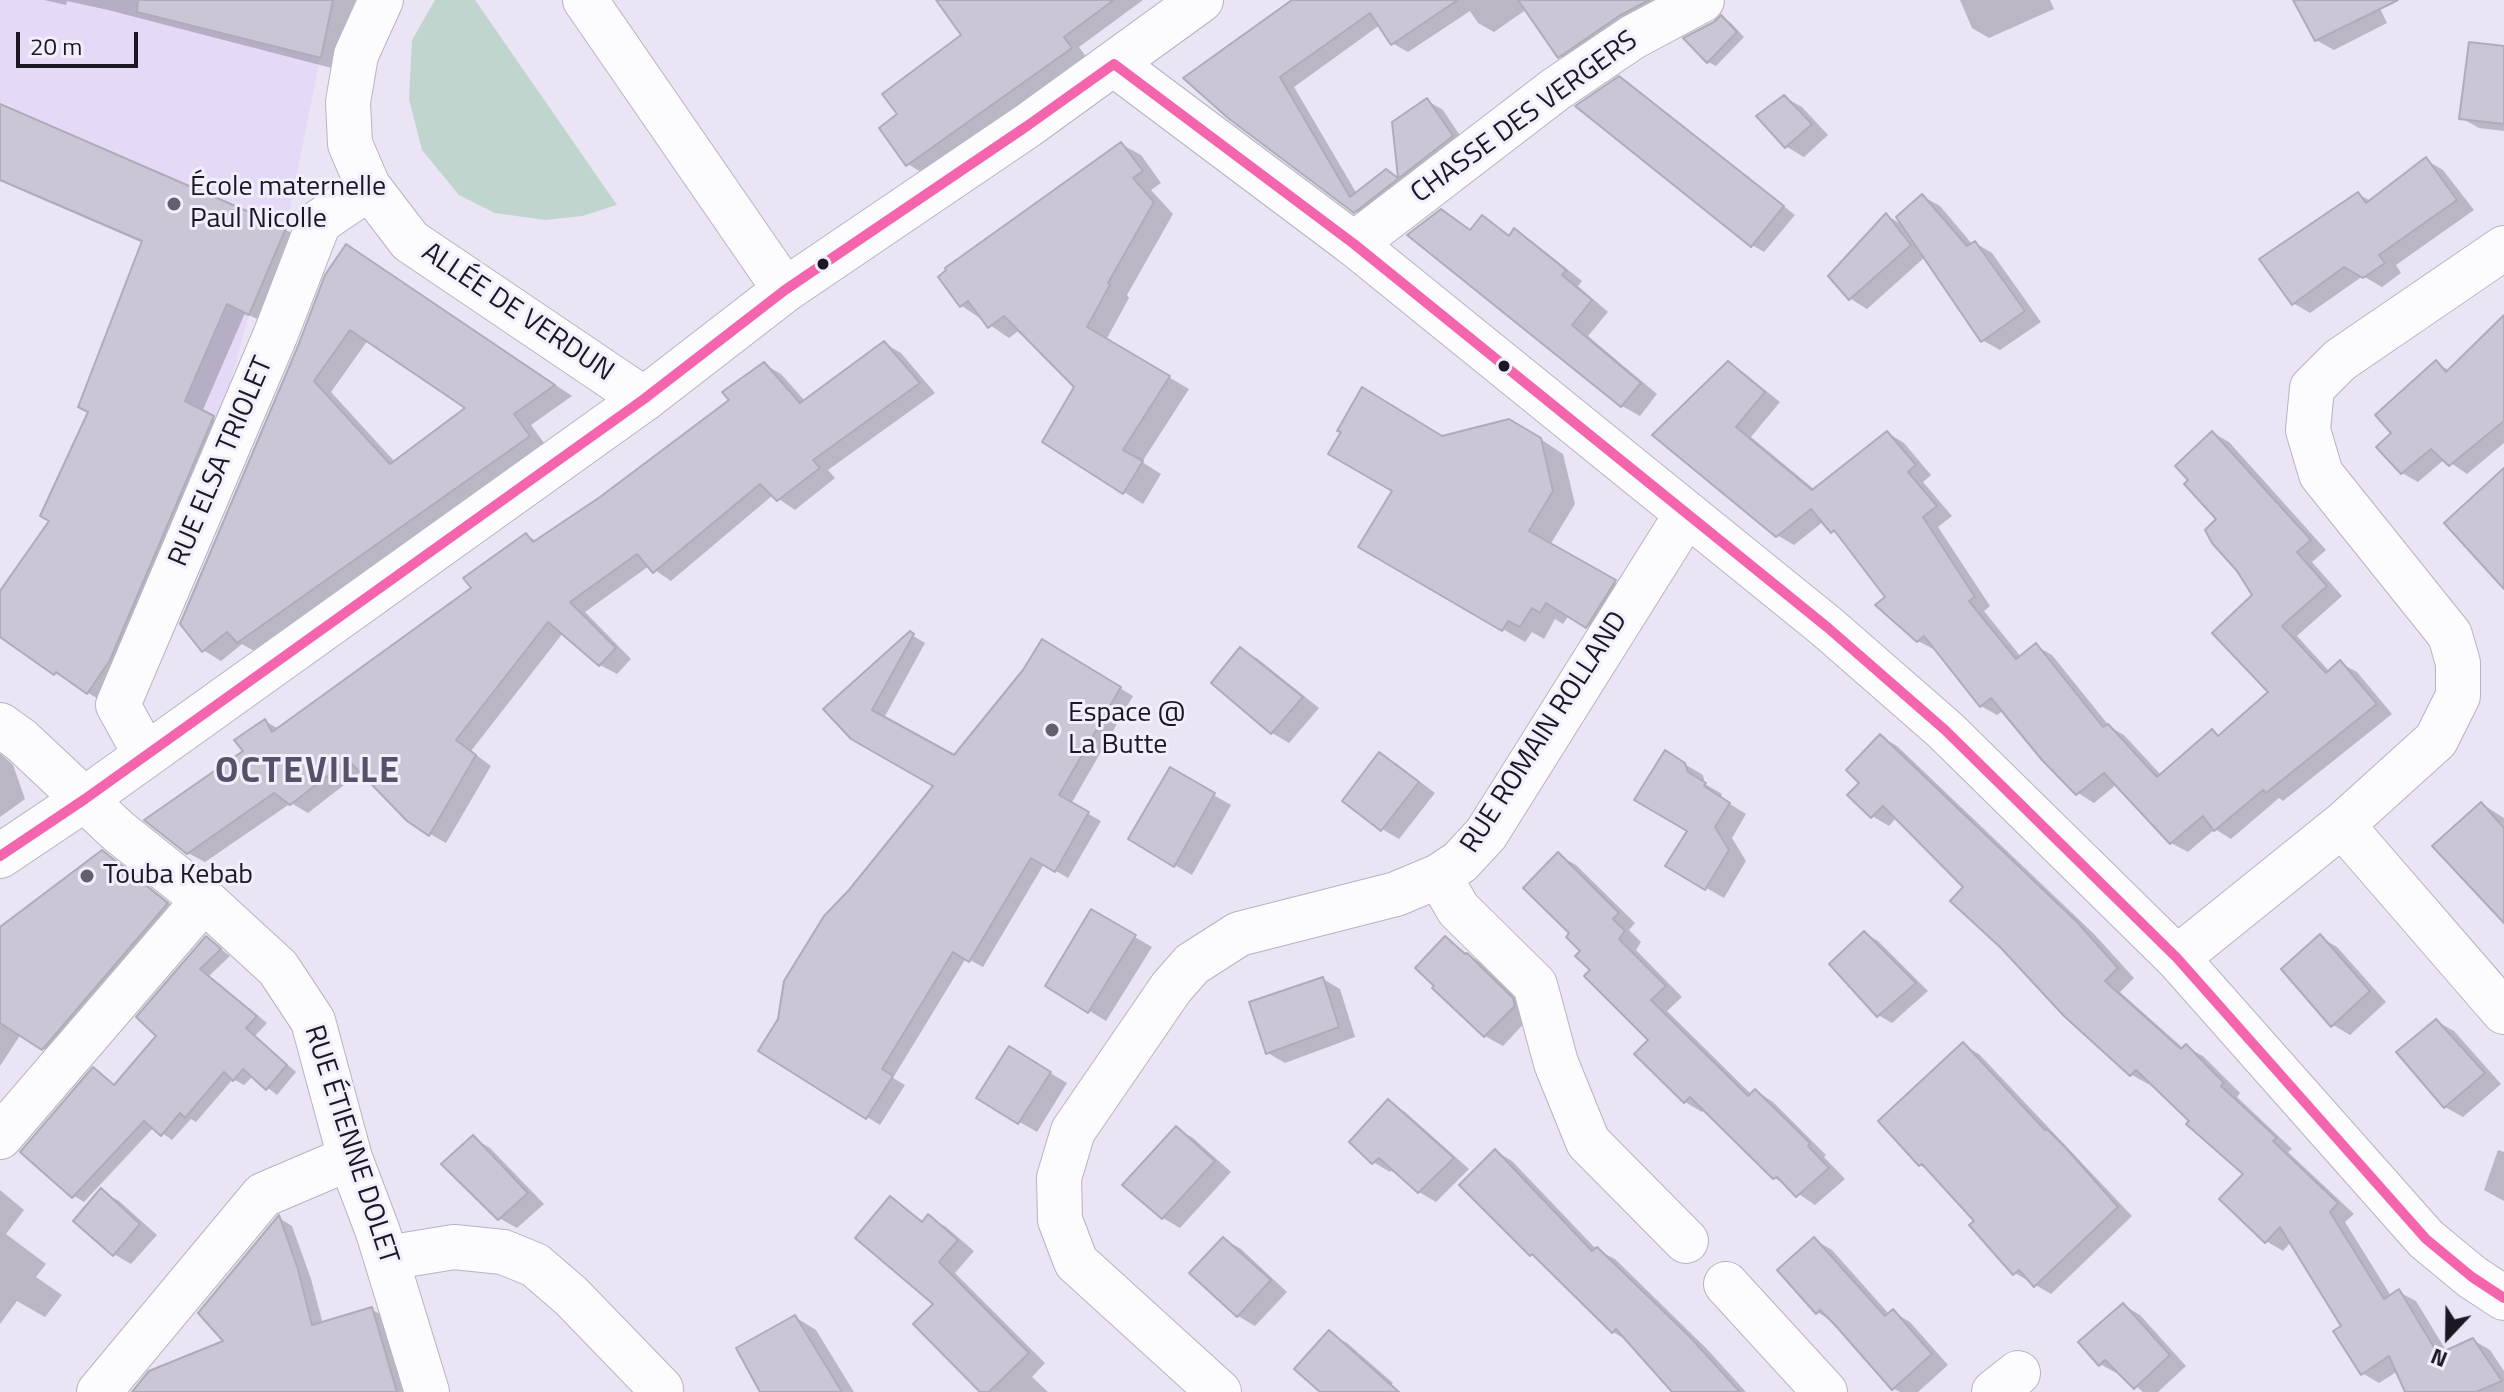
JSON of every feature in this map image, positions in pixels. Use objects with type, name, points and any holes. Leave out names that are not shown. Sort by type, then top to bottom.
[{"type":"street","name":"ALLÉE DE VERDUN","points":[[381,0],[356,55],[348,102],[350,144],[369,188],[410,241],[644,399]]},
{"type":"street","points":[[585,0],[785,290]]},
{"type":"street","points":[[0,856],[85,799],[644,399],[785,290],[1027,126],[1201,0]]},
{"type":"street","name":"CHASSE DES VERGERS","points":[[1354,244],[1556,89],[1633,37],[1702,0]]},
{"type":"street","points":[[1114,64],[1354,244],[1827,627],[1945,730],[2177,958],[2426,1239],[2472,1277],[2504,1298]]},
{"type":"street","name":"RUE ELSA TRIOLET","points":[[145,754],[118,705],[275,336],[319,222],[369,188]]},
{"type":"street","points":[[2177,958],[2342,825],[2436,740],[2458,696],[2458,663],[2450,635],[2321,474],[2308,430],[2312,388],[2340,360],[2504,248]]},
{"type":"street","name":"RUE ROMAIN ROLLAND","points":[[1219,1392],[1076,1262],[1060,1220],[1059,1178],[1073,1131],[1171,988],[1192,964],[1239,934],[1396,894],[1439,876],[1460,862],[1486,834],[1686,515]]},
{"type":"street","name":"RUE ÉTIENNE DOLET","points":[[0,725],[21,740],[118,831],[204,900],[278,968],[313,1021],[350,1158],[387,1258],[427,1392]]},
{"type":"street","points":[[2342,825],[2504,1012]]},
{"type":"street","points":[[1439,876],[1458,909],[1535,985],[1556,1063],[1588,1142],[1686,1241]]},
{"type":"street","points":[[0,1137],[204,900]]},
{"type":"street","points":[[99,1392],[263,1195],[350,1158]]},
{"type":"street","points":[[387,1258],[454,1247],[503,1252],[535,1265],[571,1296],[661,1389]]},
{"type":"street","points":[[1726,1284],[1825,1392]]},
{"type":"shaded area","name":"École maternelle Paul Nicolle","points":[[0,0],[332,0],[286,228],[249,315],[220,419],[121,364],[166,252],[0,180]]},
{"type":"shaded area","points":[[435,0],[475,0],[617,205],[582,216],[545,220],[495,213],[459,195],[422,150],[409,99],[412,40]]},
{"type":"building","points":[[138,0],[333,0],[321,58],[137,12]]},
{"type":"building","points":[[936,0],[1114,0],[1064,37],[1072,48],[906,166],[879,128],[897,114],[882,94],[961,35]]},
{"type":"building","points":[[1292,0],[1458,0],[1391,45],[1370,13],[1280,77],[1350,197],[1386,169],[1398,178],[1392,122],[1427,98],[1453,136],[1354,213],[1228,118],[1183,78]]},
{"type":"building","points":[[1518,0],[1649,0],[1619,16],[1558,58]]},
{"type":"building","points":[[2293,0],[2398,0],[2315,41]]},
{"type":"building","points":[[1721,15],[1737,32],[1707,63],[1683,38]]},
{"type":"building","points":[[2469,42],[2504,46],[2504,124],[2459,119]]},
{"type":"building","points":[[1619,76],[1784,206],[1751,247],[1575,106]]},
{"type":"building","points":[[1784,95],[1812,124],[1785,148],[1756,116]]},
{"type":"building","points":[[0,104],[286,228],[249,315],[227,304],[185,401],[214,416],[110,660],[87,694],[0,637],[0,591],[49,521],[40,516],[88,412],[78,407],[142,241],[0,180]]},
{"type":"building","points":[[1121,142],[1143,171],[1133,178],[1154,202],[1087,327],[1170,376],[1123,450],[1143,461],[1123,494],[1042,442],[1074,387],[1004,316],[988,328],[968,301],[960,307],[938,277],[945,268]]},
{"type":"building","points":[[2426,157],[2457,200],[2379,255],[2385,263],[2363,278],[2344,267],[2292,305],[2259,259],[2358,192],[2366,203]]},
{"type":"building","points":[[1922,194],[1967,246],[1975,241],[2025,311],[1981,342],[1896,217]]},
{"type":"building","points":[[1441,209],[1470,230],[1482,215],[1509,236],[1514,228],[1566,270],[1562,275],[1592,300],[1572,325],[1641,383],[1621,407],[1407,235]]},
{"type":"building","points":[[1886,213],[1911,245],[1849,300],[1828,276]]},
{"type":"building","points":[[346,244],[555,385],[514,414],[530,436],[237,643],[227,632],[202,652],[180,624],[325,275]],"holes":[[[350,330],[465,408],[390,464],[314,381]]]},
{"type":"building","points":[[2504,315],[2504,421],[2449,466],[2431,449],[2401,474],[2376,447],[2391,433],[2375,415],[2436,360],[2446,372]]},
{"type":"building","points":[[884,341],[920,383],[813,460],[820,468],[777,501],[760,484],[653,573],[637,554],[570,602],[616,648],[599,666],[548,622],[456,740],[476,755],[429,836],[407,821],[348,760],[290,805],[274,793],[187,854],[144,820],[243,751],[234,740],[265,719],[272,732],[471,588],[463,578],[526,533],[533,542],[600,497],[729,400],[722,392],[764,362],[800,403]]},
{"type":"building","points":[[1728,361],[1765,392],[1736,427],[1812,490],[1887,431],[1916,465],[1908,472],[1937,506],[1923,517],[1975,597],[1969,601],[2016,659],[2036,643],[2103,727],[2108,724],[2157,777],[2212,729],[2218,736],[2268,692],[2212,633],[2252,595],[2205,530],[2216,519],[2184,484],[2188,480],[2175,466],[2212,431],[2311,540],[2297,552],[2327,586],[2282,626],[2326,673],[2340,660],[2377,704],[2214,831],[2203,816],[2170,844],[2104,773],[2076,795],[2042,760],[1991,698],[1980,707],[1924,636],[1917,642],[1875,605],[1885,597],[1834,530],[1831,533],[1811,509],[1776,537],[1652,435]]},
{"type":"building","points":[[1362,387],[1442,436],[1509,419],[1541,438],[1553,491],[1529,531],[1616,580],[1586,628],[1546,603],[1540,613],[1532,608],[1520,627],[1508,621],[1502,631],[1358,547],[1392,491],[1328,454]]},
{"type":"building","points":[[2504,468],[2504,589],[2444,523]]},
{"type":"building","points":[[910,631],[914,634],[872,710],[954,755],[1023,670],[1042,639],[1121,687],[1059,795],[1089,812],[1055,872],[1031,858],[969,962],[953,952],[882,1069],[893,1076],[866,1119],[758,1051],[778,1019],[784,981],[824,916],[849,890],[933,786],[851,739],[823,709]]},
{"type":"building","points":[[1240,647],[1303,697],[1271,734],[1211,683]]},
{"type":"building","points":[[1880,734],[2077,922],[2118,968],[2105,981],[2181,1049],[2186,1044],[2224,1083],[2221,1086],[2277,1138],[2273,1141],[2338,1203],[2330,1212],[2384,1299],[2399,1289],[2438,1354],[2473,1338],[2502,1381],[2476,1392],[2405,1392],[2389,1356],[2361,1375],[2333,1331],[2341,1326],[2280,1227],[2265,1243],[2219,1199],[2243,1174],[2186,1124],[2189,1121],[2136,1070],[2130,1076],[2064,1016],[2001,948],[1950,901],[1963,887],[1883,806],[1871,818],[1847,795],[1859,783],[1846,770]]},
{"type":"building","points":[[1665,750],[1685,763],[1688,772],[1706,783],[1704,786],[1730,803],[1715,827],[1729,850],[1705,890],[1665,866],[1687,831],[1634,800]]},
{"type":"building","points":[[1379,752],[1419,782],[1381,831],[1342,801]]},
{"type":"building","points":[[1170,767],[1215,793],[1174,867],[1128,839]]},
{"type":"building","points":[[2481,802],[2504,828],[2504,923],[2432,846]]},
{"type":"building","points":[[102,850],[168,903],[42,1050],[0,1023],[0,927]]},
{"type":"building","points":[[1558,852],[1619,913],[1613,919],[1625,931],[1619,939],[1666,986],[1651,1000],[1748,1096],[1755,1089],[1810,1143],[1808,1146],[1829,1168],[1796,1197],[1777,1177],[1773,1179],[1690,1097],[1684,1103],[1634,1054],[1648,1040],[1584,976],[1590,970],[1575,956],[1580,951],[1566,937],[1569,933],[1523,888]]},
{"type":"building","points":[[1091,909],[1136,935],[1088,1013],[1045,986]]},
{"type":"building","points":[[1864,931],[1916,983],[1877,1017],[1829,964]]},
{"type":"building","points":[[2320,934],[2370,991],[2331,1027],[2281,969]]},
{"type":"building","points":[[206,936],[221,949],[200,969],[257,1016],[246,1028],[287,1065],[266,1090],[243,1069],[233,1081],[224,1072],[185,1118],[180,1113],[161,1136],[144,1121],[72,1198],[20,1152],[93,1067],[114,1085],[156,1036],[136,1017]]},
{"type":"building","points":[[1445,936],[1513,998],[1515,1006],[1484,1037],[1415,968]]},
{"type":"building","points":[[1323,977],[1339,1027],[1266,1054],[1249,1002]]},
{"type":"building","points":[[2436,1019],[2485,1073],[2444,1108],[2396,1052]]},
{"type":"building","points":[[1963,1042],[2045,1130],[2066,1148],[2118,1207],[2034,1287],[2019,1270],[2013,1275],[1969,1225],[1974,1221],[1878,1121]]},
{"type":"building","points":[[1009,1046],[1051,1072],[1018,1124],[976,1098]]},
{"type":"building","points":[[1388,1099],[1454,1158],[1418,1193],[1379,1158],[1372,1164],[1349,1142]]},
{"type":"building","points":[[1176,1126],[1215,1161],[1162,1219],[1122,1185]]},
{"type":"building","points":[[473,1135],[528,1193],[498,1220],[441,1164]]},
{"type":"building","points":[[1495,1149],[1592,1251],[1597,1247],[1690,1337],[1740,1392],[1672,1392],[1616,1329],[1612,1333],[1532,1254],[1530,1256],[1459,1185]]},
{"type":"building","points":[[101,1188],[140,1224],[113,1256],[73,1221]]},
{"type":"building","points":[[890,1196],[922,1222],[928,1214],[958,1240],[939,1262],[1029,1353],[989,1392],[980,1392],[913,1324],[933,1304],[855,1238]]},
{"type":"building","points":[[279,1215],[298,1269],[312,1325],[372,1307],[397,1392],[132,1392],[149,1371],[223,1341],[198,1313]]},
{"type":"building","points":[[1223,1237],[1271,1280],[1237,1317],[1189,1273]]},
{"type":"building","points":[[1814,1237],[1885,1316],[1893,1309],[1932,1354],[1892,1390],[1835,1325],[1820,1310],[1816,1314],[1777,1270]]},
{"type":"building","points":[[2123,1303],[2170,1355],[2134,1389],[2105,1360],[2099,1366],[2078,1342]]},
{"type":"building","points":[[795,1315],[842,1392],[760,1392],[736,1348]]},
{"type":"building","points":[[1329,1330],[1399,1392],[1320,1392],[1294,1369]]},
{"type":"transit line","points":[[1114,64],[1354,244],[1827,627],[1945,730],[2177,958],[2426,1239],[2472,1277],[2504,1298]]},
{"type":"transit line","points":[[0,856],[85,799],[644,399],[785,290],[1114,64]]},
{"type":"place","name":"École maternelle Paul Nicolle","points":[[174,204]]},
{"type":"place","name":"Espace @ La Butte","points":[[1052,730]]},
{"type":"place","name":"Touba Kebab","points":[[87,876]]},
{"type":"district","name":"OCTEVILLE","points":[[308,773]]}]
